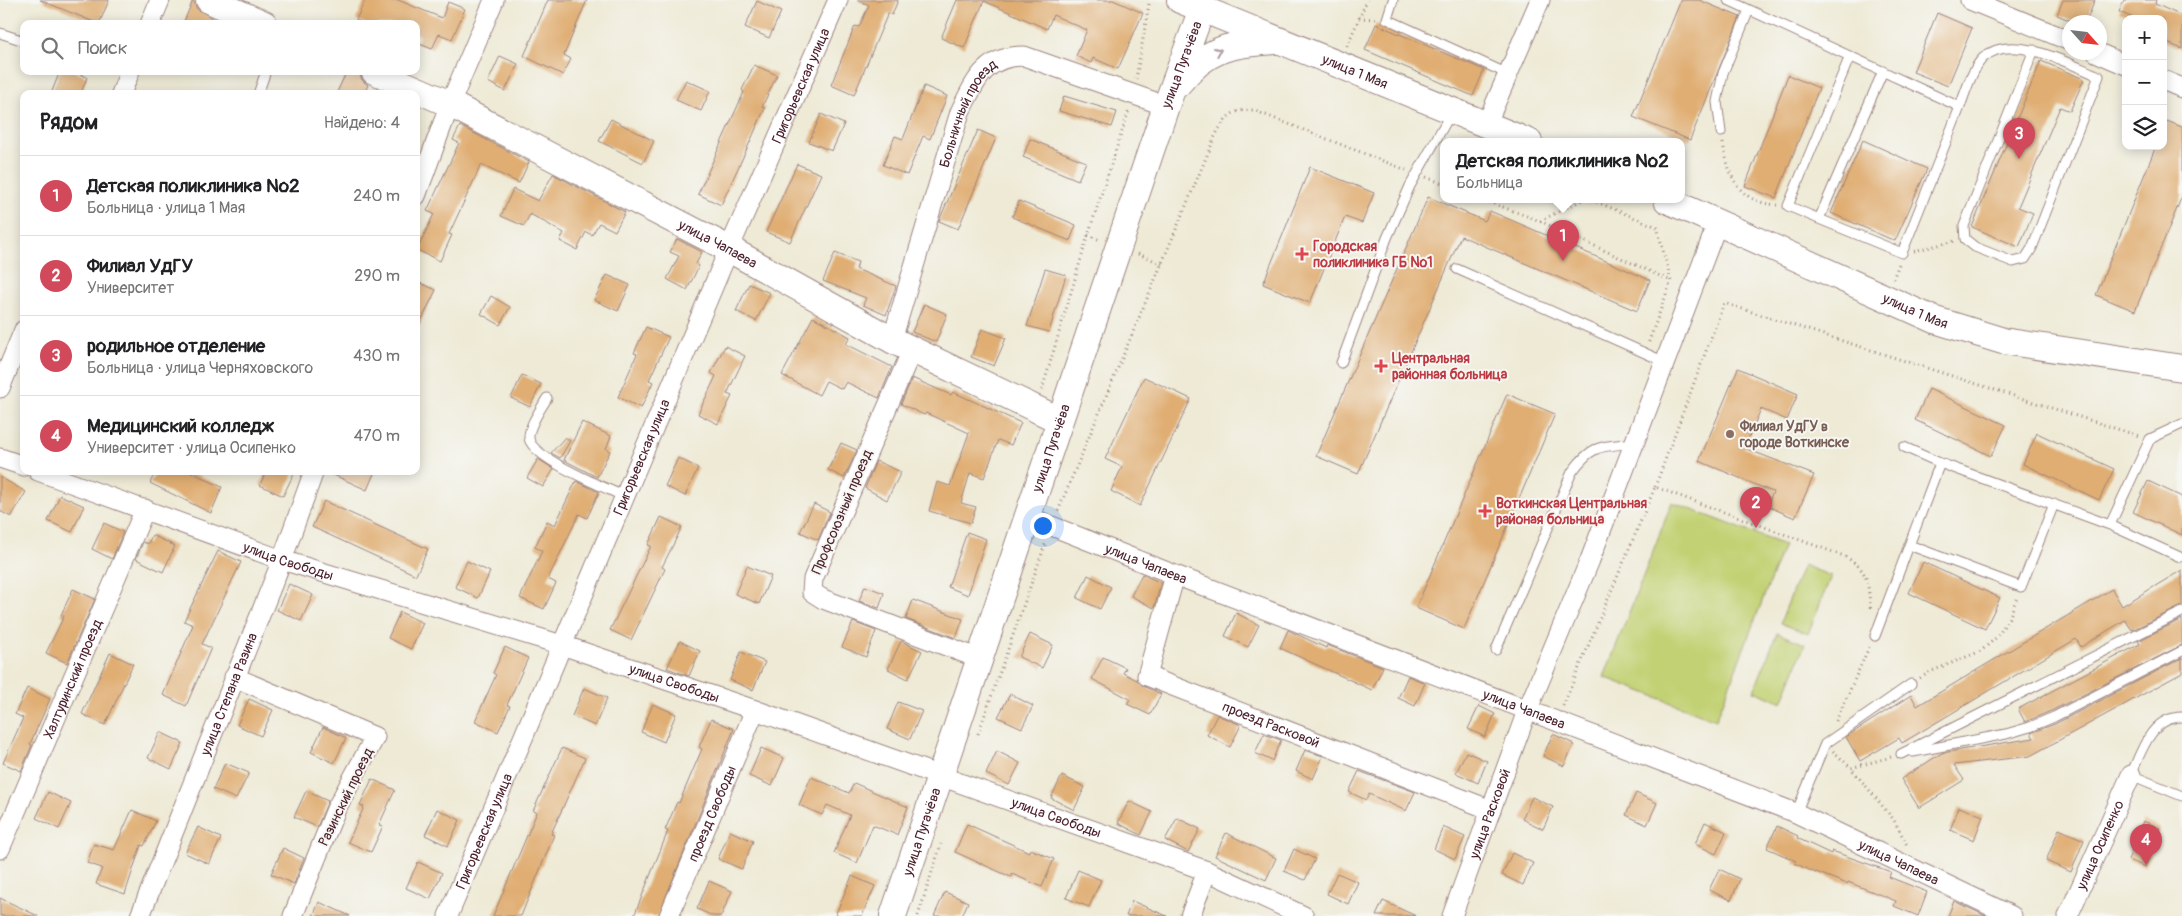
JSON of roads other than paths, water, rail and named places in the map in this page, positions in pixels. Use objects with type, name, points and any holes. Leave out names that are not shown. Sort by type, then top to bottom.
[{"type":"main road","points":[[209,0],[255,20]]},
{"type":"main road","name":"улица 1 Мая","points":[[1191,4],[1519,138]]},
{"type":"main road","name":"улица Пугачёва","points":[[893,916],[980,659],[1040,522],[1048,415],[1168,100],[1191,4]]},
{"type":"main road","points":[[1168,100],[1191,68],[1215,51],[1241,43],[1279,40]]},
{"type":"main road","name":"улица Чапаева","points":[[383,75],[418,90]]},
{"type":"main road","name":"улица Чапаева","points":[[420,91],[450,104],[729,249],[902,345],[1048,415]]},
{"type":"main road","name":"улица 1 Мая","points":[[1674,203],[1935,320],[1995,338],[2182,368]]},
{"type":"street","points":[[152,20],[160,0]]},
{"type":"street","points":[[420,185],[450,104],[494,0]]},
{"type":"street","name":"Григорьевская улица","points":[[448,916],[729,249],[838,0]]},
{"type":"street","points":[[1486,124],[1539,0]]},
{"type":"street","points":[[1970,0],[2062,38]]},
{"type":"street","name":"Больничный проезд","points":[[902,345],[960,112],[975,82],[987,66],[1011,56],[1024,56],[1134,94],[1168,100]]},
{"type":"street","points":[[2107,57],[2122,63]]},
{"type":"street","points":[[123,90],[128,75]]},
{"type":"street","points":[[2167,82],[2182,88]]},
{"type":"street","name":"улица Расковой","points":[[1452,916],[1527,711],[1590,560],[1718,222]]},
{"type":"street","points":[[0,388],[20,340]]},
{"type":"street","name":"Профсоюзный проезд","points":[[902,345],[813,579],[812,592],[822,599],[980,659]]},
{"type":"street","points":[[0,458],[20,465]]},
{"type":"street","name":"улица Свободы","points":[[49,475],[282,560],[562,646],[755,710],[940,775],[1207,870],[1304,916]]},
{"type":"street","name":"улица Степана Разина","points":[[140,916],[282,560],[313,475]]},
{"type":"street","name":"Халтуринский проезд","points":[[0,849],[145,509]]},
{"type":"street","name":"улица Чапаева","points":[[1040,522],[1796,813],[2012,916]]},
{"type":"street","name":"проезд Расковой","points":[[1175,575],[1147,676],[1491,810]]},
{"type":"street","name":"Разинский проезд","points":[[234,677],[375,737],[336,809],[293,916]]},
{"type":"street","name":"проезд Свободы","points":[[669,916],[755,710]]},
{"type":"street","name":"улица Осипенко","points":[[2068,916],[2132,775]]},
{"type":"street","points":[[1190,916],[1207,870]]},
{"type":"lane","points":[[1392,0],[1387,19],[1508,74]]},
{"type":"lane","points":[[1728,0],[1960,106]]},
{"type":"lane","points":[[1721,132],[1717,102],[1724,73],[1749,10]]},
{"type":"lane","points":[[0,33],[20,40]]},
{"type":"lane","points":[[1850,56],[1788,206],[1902,253],[1960,106],[1982,58],[2000,48],[2016,46],[2034,50],[2099,76],[2032,248],[2025,259],[2012,262],[1975,247],[1965,239],[1964,226],[2034,50]]},
{"type":"lane","points":[[1819,219],[1883,71]]},
{"type":"lane","points":[[259,90],[265,75]]},
{"type":"lane","points":[[1341,363],[1387,238],[1417,174],[1453,111]]},
{"type":"lane","points":[[1457,269],[1664,362]]},
{"type":"lane","points":[[547,398],[528,435],[529,443],[536,451],[550,461],[625,497]]},
{"type":"lane","points":[[2110,524],[2150,440],[2182,424]]},
{"type":"lane","points":[[1496,650],[1572,472],[1584,456],[1597,448],[1634,443]]},
{"type":"lane","points":[[1904,447],[1940,463],[2110,524],[2180,557]]},
{"type":"lane","points":[[1874,636],[1940,463]]},
{"type":"lane","points":[[1909,545],[2021,587],[2054,504]]},
{"type":"lane","points":[[2182,612],[1901,754],[2006,734],[2030,727],[2054,717],[2182,651]]},
{"type":"lane","points":[[1796,813],[1825,744],[1911,684]]},
{"type":"lane","points":[[2182,717],[2172,717],[2158,725],[2145,744],[2132,775],[2182,796]]},
{"type":"place","name":"родильное отделение","points":[[2019,159]]},
{"type":"place","name":"Городская поликлиника ГБ №1","points":[[1302,254]]},
{"type":"place","name":"Детская поликлиника №2","points":[[1563,261]]},
{"type":"place","name":"Центральная районная больница","points":[[1381,366]]},
{"type":"place","name":"Филиал УдГУ в городе Воткинске","points":[[1730,434]]},
{"type":"place","name":"Воткинская Центральная районая больница","points":[[1485,511]]},
{"type":"place","name":"Филиал УдГУ","points":[[1756,528]]},
{"type":"place","name":"Медицинский колледж","points":[[2146,865]]}]
